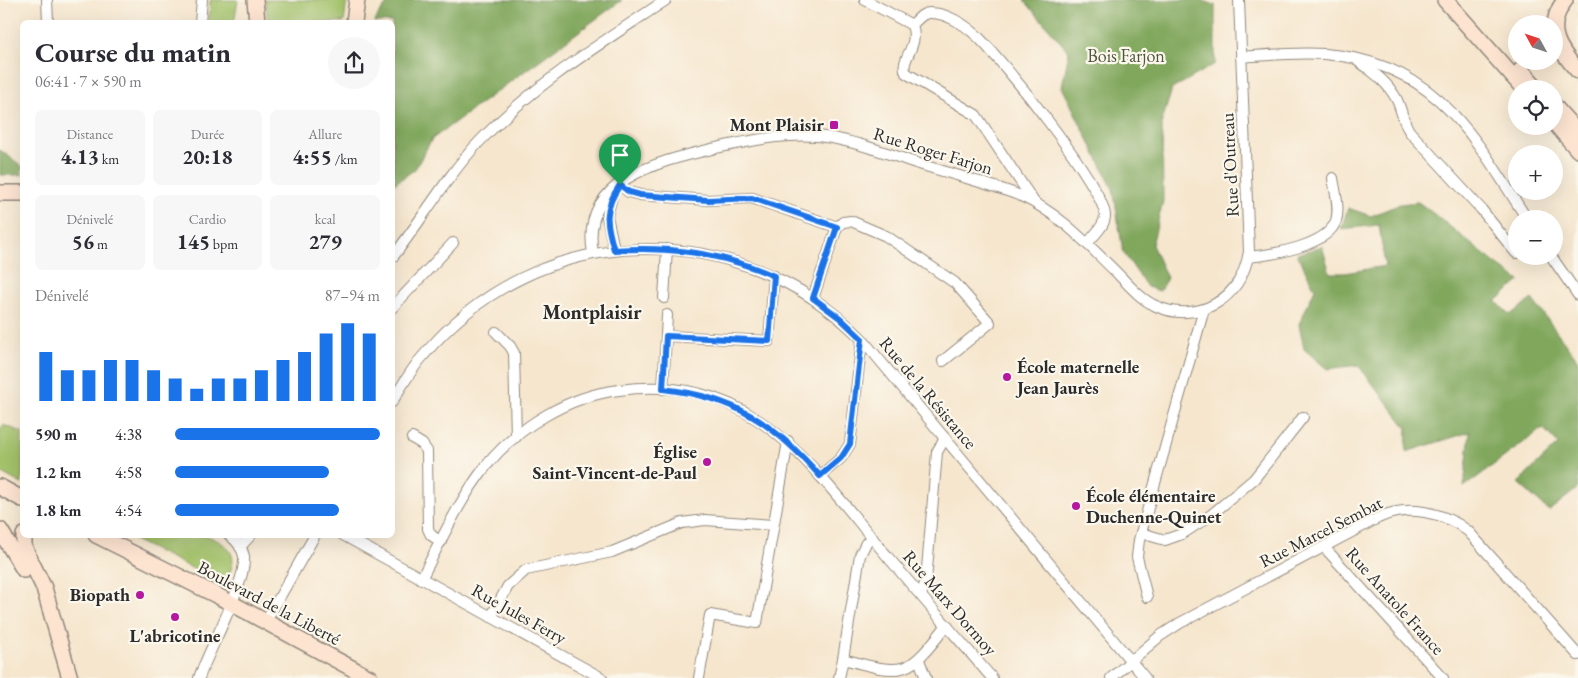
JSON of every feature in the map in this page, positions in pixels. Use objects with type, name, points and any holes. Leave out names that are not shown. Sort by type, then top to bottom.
[{"type":"main road","points":[[255,0],[256,20]]},
{"type":"main road","points":[[356,12],[366,0]]},
{"type":"main road","points":[[1445,0],[1516,80]]},
{"type":"main road","points":[[1459,0],[1530,80]]},
{"type":"main road","points":[[1565,0],[1557,13],[1555,36],[1561,51],[1578,71]]},
{"type":"main road","points":[[1563,116],[1578,132]]},
{"type":"main road","points":[[1563,132],[1578,150]]},
{"type":"main road","points":[[0,193],[20,193]]},
{"type":"main road","points":[[0,530],[54,624]]},
{"type":"main road","points":[[24,538],[25,550],[42,585],[70,678]]},
{"type":"main road","name":"Boulevard de la Liberté","points":[[102,538],[266,621],[370,678]]},
{"type":"street","points":[[47,0],[48,20]]},
{"type":"street","points":[[200,20],[202,0]]},
{"type":"street","points":[[395,254],[456,169],[509,112],[554,75],[666,0]]},
{"type":"street","points":[[865,0],[912,25],[915,38],[904,64],[906,73],[976,115],[1035,203]]},
{"type":"street","name":"Rue d'Outreau","points":[[1204,309],[1216,303],[1234,289],[1244,272],[1248,257],[1249,236],[1238,0]]},
{"type":"street","points":[[912,25],[924,14],[933,13],[957,21],[969,29],[984,44],[1066,143],[1104,210],[1103,223],[1087,244]]},
{"type":"street","points":[[1241,57],[1310,54],[1353,58],[1393,70],[1421,86],[1444,103],[1476,140],[1521,210]]},
{"type":"street","points":[[1353,58],[1386,84],[1396,99],[1404,123],[1410,132],[1475,203],[1508,243]]},
{"type":"street","name":"Rue Roger Farjon","points":[[593,253],[591,235],[595,216],[602,203],[637,171],[664,161],[724,146],[799,135],[832,138],[1004,190],[1035,203],[1063,223],[1140,296],[1151,304],[1175,312],[1204,309]]},
{"type":"street","points":[[1248,257],[1279,252],[1306,244],[1331,229],[1336,220],[1338,209],[1333,178]]},
{"type":"street","points":[[620,185],[629,192],[640,195],[708,200],[752,198],[837,227]]},
{"type":"street","name":"Rue Roger Farjon","points":[[614,250],[606,216],[610,200],[620,185]]},
{"type":"street","points":[[813,298],[837,227],[847,221],[854,222],[886,236],[955,283],[990,323],[943,361]]},
{"type":"street","points":[[395,305],[453,243]]},
{"type":"street","points":[[664,298],[668,249]]},
{"type":"street","name":"Rue de la Résistance","points":[[395,398],[424,355],[441,336],[480,303],[528,274],[564,261],[593,253],[614,250],[668,249],[716,257],[774,276],[813,298],[840,318],[862,339],[1144,678]]},
{"type":"street","points":[[1557,265],[1578,295]]},
{"type":"street","points":[[666,336],[769,341],[774,276]]},
{"type":"street","points":[[1147,597],[1137,557],[1141,532],[1204,309]]},
{"type":"street","points":[[663,389],[667,315]]},
{"type":"street","points":[[496,332],[510,346],[514,353],[516,436]]},
{"type":"street","points":[[820,476],[841,458],[850,444],[862,339]]},
{"type":"street","name":"Rue Marx Dormoy","points":[[421,579],[474,482],[496,455],[516,436],[546,415],[593,395],[629,388],[697,393],[727,402],[754,416],[788,442],[820,476],[992,678]]},
{"type":"street","points":[[1141,532],[1161,539],[1175,537],[1218,510],[1259,473],[1303,416]]},
{"type":"street","points":[[412,438],[422,444],[427,451],[428,529],[430,535],[441,542]]},
{"type":"street","points":[[921,595],[926,581],[937,452],[945,438]]},
{"type":"street","points":[[699,678],[710,615],[758,623],[788,442]]},
{"type":"street","name":"Rue Marcel Sembat","points":[[1112,678],[1173,627],[1384,515],[1396,512],[1432,514],[1452,520],[1463,527],[1487,550],[1578,655]]},
{"type":"street","points":[[491,617],[508,586],[526,570],[612,552],[682,523],[705,520],[773,525]]},
{"type":"street","points":[[839,678],[860,555],[866,543],[872,537]]},
{"type":"street","points":[[192,678],[200,674],[243,572],[244,559],[240,547],[231,538]]},
{"type":"street","points":[[240,547],[248,538]]},
{"type":"street","points":[[266,621],[313,538]]},
{"type":"street","name":"Rue Jules Ferry","points":[[348,538],[602,678]]},
{"type":"street","name":"Rue Anatole France","points":[[1324,547],[1443,678]]},
{"type":"street","points":[[843,659],[891,670],[909,666],[919,660],[947,625]]},
{"type":"street","points":[[919,660],[926,678]]},
{"type":"green space","points":[[210,0],[238,0],[234,20],[209,20]]},
{"type":"green space","points":[[265,0],[347,0],[344,20],[268,20]]},
{"type":"green space","points":[[390,0],[622,0],[432,139],[415,169],[395,184],[395,20],[376,20]]},
{"type":"green space","name":"Bois Farjon","points":[[1024,0],[1201,0],[1215,5],[1215,64],[1172,89],[1162,121],[1163,201],[1152,245],[1167,278],[1160,291],[1147,287],[1123,252],[1113,189],[1062,87],[1069,52]]},
{"type":"green space","points":[[0,150],[20,165],[20,175],[0,175]]},
{"type":"green space","points":[[1418,202],[1520,281],[1496,301],[1510,315],[1532,299],[1578,360],[1578,488],[1549,511],[1518,483],[1558,444],[1543,428],[1464,487],[1470,432],[1406,452],[1407,428],[1358,365],[1327,369],[1304,349],[1299,324],[1315,289],[1297,254],[1322,246],[1330,273],[1345,273],[1385,266],[1379,225],[1341,229],[1348,208],[1371,216],[1400,204]]},
{"type":"green space","points":[[3,425],[20,431],[20,483],[0,472],[0,432]]},
{"type":"green space","points":[[130,538],[214,539],[228,548],[233,559],[229,574],[223,583]]},
{"type":"place","name":"Mont Plaisir","points":[[834,125]]},
{"type":"place","name":"École maternelle Jean Jaurès","points":[[1007,377]]},
{"type":"place","name":"Église Saint-Vincent-de-Paul","points":[[707,462]]},
{"type":"place","name":"École élémentaire Duchenne-Quinet","points":[[1076,506]]},
{"type":"place","name":"Biopath","points":[[140,595]]},
{"type":"place","name":"L'abricotine","points":[[175,617]]},
{"type":"district","name":"Montplaisir","points":[[592,312]]},
{"type":"route","points":[[620,185],[629,192],[640,195],[708,200],[747,197],[837,227],[833,234],[813,298],[840,318],[862,339],[850,444],[844,455],[820,476],[788,442],[768,425],[745,411],[727,402],[697,393],[663,389],[666,336],[769,341],[774,276],[737,262],[682,250],[614,250],[606,216],[610,200],[620,185]]}]
